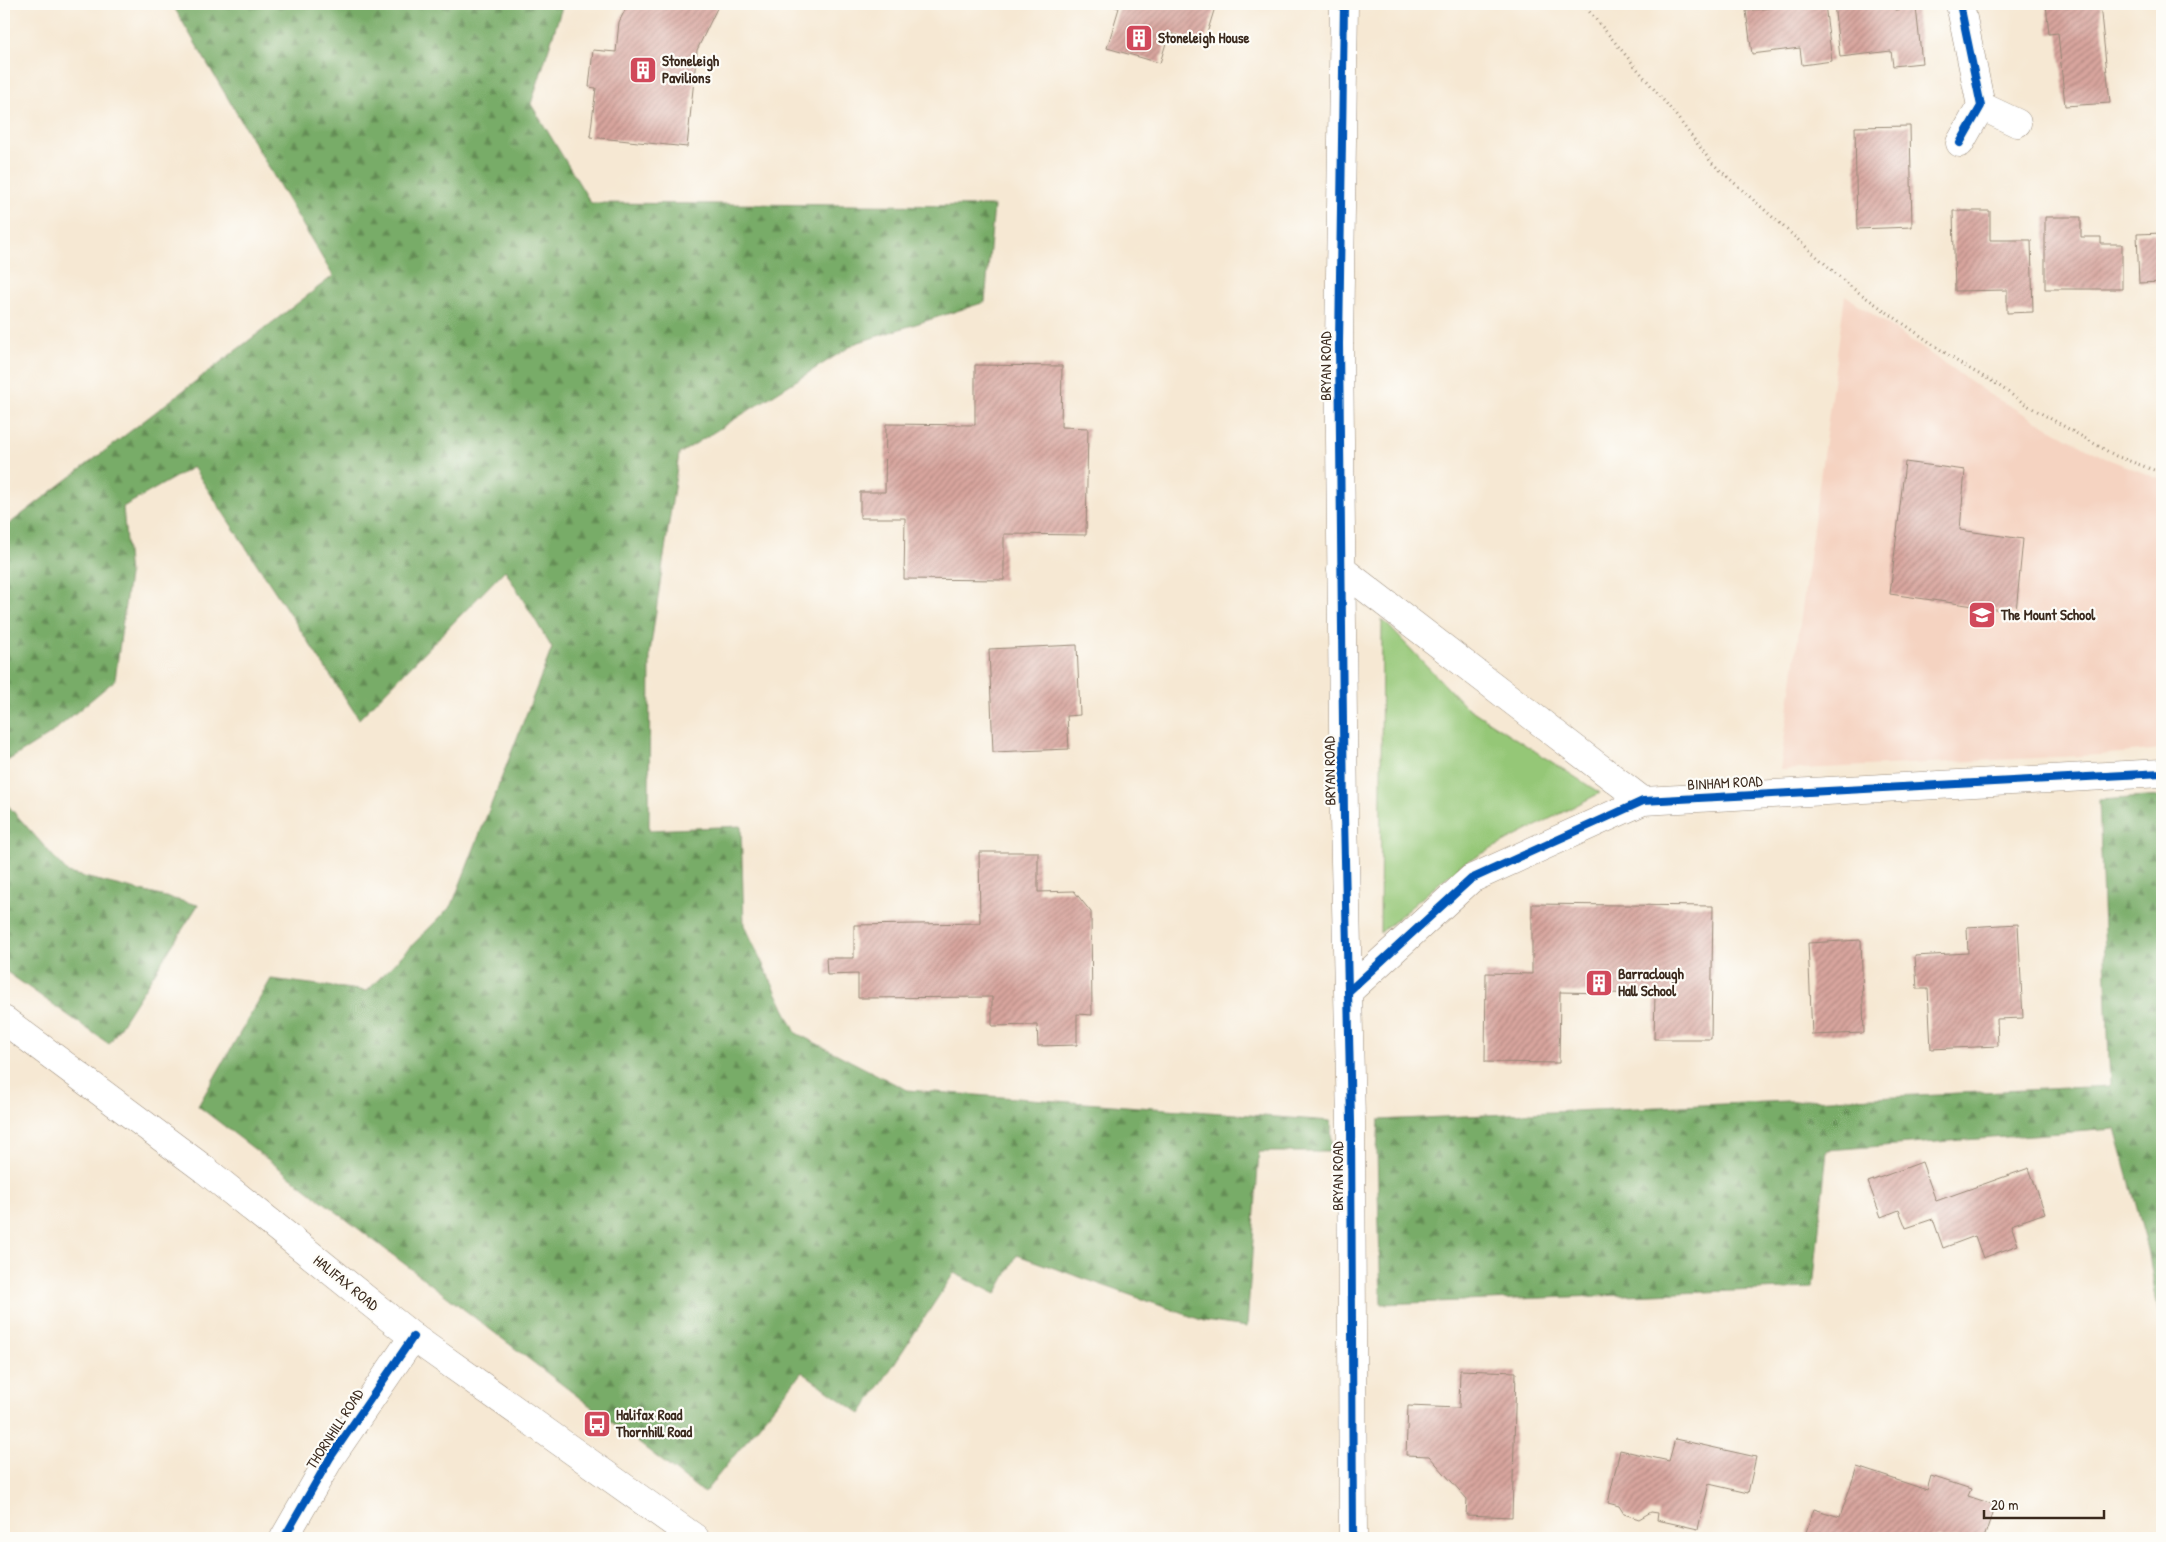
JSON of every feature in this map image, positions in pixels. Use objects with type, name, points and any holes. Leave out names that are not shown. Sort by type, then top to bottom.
[{"type":"main road","name":"BRYAN ROAD","points":[[1344,4],[1339,344],[1352,1121],[1353,1538]]},
{"type":"main road","points":[[1960,4],[1981,106],[1960,143]]},
{"type":"main road","points":[[1981,106],[2017,123]]},
{"type":"main road","points":[[1342,570],[1643,801]]},
{"type":"main road","name":"BINHAM ROAD","points":[[1349,991],[1472,879],[1643,801],[2162,773]]},
{"type":"main road","name":"HALIFAX ROAD","points":[[4,1020],[204,1169],[413,1337],[695,1538]]},
{"type":"main road","name":"THORNHILL ROAD","points":[[284,1538],[330,1458],[413,1337]]},
{"type":"path","points":[[1583,4],[1674,113],[1712,163],[1851,287],[1961,364],[1995,383],[2025,404],[2116,456],[2162,473]]},
{"type":"shaded area","name":"The Mount School","points":[[1845,295],[1990,395],[2105,458],[2162,480],[2162,749],[2100,755],[1780,770]]},
{"type":"green space","points":[[172,4],[563,4],[531,104],[591,203],[994,206],[985,302],[856,343],[679,454],[650,652],[649,830],[741,826],[744,925],[796,1033],[907,1090],[1331,1121],[1332,1152],[1259,1152],[1247,1327],[1204,1321],[1017,1255],[996,1294],[954,1273],[861,1414],[802,1372],[704,1493],[198,1106],[271,979],[367,991],[452,905],[552,648],[505,570],[359,719],[193,467],[123,507],[129,575],[115,680],[49,735],[4,763],[4,528],[333,276]]},
{"type":"green space","points":[[1382,619],[1465,706],[1600,793],[1462,864],[1380,933]]},
{"type":"green space","points":[[2162,796],[2162,1336],[2148,1248],[2115,1129],[1827,1150],[1813,1288],[1381,1304],[1377,1151],[1379,1120],[2110,1086],[2099,800]]},
{"type":"green space","points":[[4,801],[68,873],[198,905],[109,1044],[4,970]]},
{"type":"building","name":"Stoneleigh Pavilions","points":[[628,4],[719,4],[697,50],[687,147],[590,137],[596,88],[589,87],[593,50],[616,52],[619,22]]},
{"type":"building","name":"Stoneleigh House","points":[[1106,4],[1216,4],[1204,43],[1169,33],[1160,63],[1107,48],[1119,8]]},
{"type":"building","points":[[1769,4],[1825,4],[1832,61],[1802,65],[1800,48],[1752,54],[1746,11],[1769,8]]},
{"type":"building","points":[[1834,4],[1894,4],[1895,10],[1916,7],[1922,63],[1893,66],[1891,51],[1840,57]]},
{"type":"building","points":[[2046,4],[2100,4],[2110,103],[2065,106],[2058,33],[2049,34]]},
{"type":"building","points":[[1910,126],[1912,227],[1857,229],[1855,127]]},
{"type":"building","points":[[1953,211],[1990,211],[1990,240],[2031,240],[2033,312],[2007,313],[2007,290],[1955,291]]},
{"type":"building","points":[[2045,217],[2081,217],[2081,237],[2101,237],[2101,244],[2122,244],[2122,289],[2045,289]]},
{"type":"building","points":[[2162,233],[2162,282],[2139,283],[2137,234]]},
{"type":"building","points":[[975,365],[1062,366],[1061,427],[1088,428],[1086,535],[1004,534],[1004,580],[904,579],[905,518],[860,518],[860,492],[885,492],[886,424],[975,425]]},
{"type":"building","points":[[1905,462],[1965,470],[1960,530],[2023,539],[2016,612],[1890,594]]},
{"type":"building","points":[[1077,645],[1080,715],[1067,716],[1069,749],[993,752],[989,649]]},
{"type":"building","points":[[979,852],[1038,852],[1038,892],[1074,891],[1091,912],[1092,1015],[1077,1014],[1077,1045],[1038,1046],[1037,1025],[992,1026],[992,997],[858,998],[858,974],[827,975],[826,958],[854,958],[854,925],[980,923]]},
{"type":"building","name":"Barraclough Hall School","points":[[1532,904],[1713,906],[1711,1039],[1654,1039],[1655,994],[1560,992],[1559,1063],[1485,1062],[1486,973],[1532,974]]},
{"type":"building","points":[[2018,924],[2023,1018],[1997,1019],[1998,1046],[1931,1049],[1928,989],[1917,989],[1915,956],[1968,953],[1967,927]]},
{"type":"building","points":[[1861,940],[1864,1033],[1812,1035],[1808,943]]},
{"type":"building","points":[[1922,1162],[1936,1201],[2029,1168],[2045,1213],[2011,1225],[2018,1245],[1983,1258],[1975,1236],[1943,1248],[1933,1219],[1906,1228],[1899,1210],[1881,1217],[1868,1182]]},
{"type":"building","points":[[1460,1370],[1516,1372],[1512,1517],[1466,1515],[1467,1499],[1429,1456],[1406,1455],[1408,1406],[1459,1408]]},
{"type":"building","points":[[1675,1439],[1756,1457],[1748,1493],[1709,1484],[1698,1529],[1657,1520],[1658,1513],[1651,1512],[1639,1519],[1624,1514],[1619,1506],[1608,1503],[1620,1450],[1669,1461]]},
{"type":"building","points":[[1857,1467],[1927,1490],[1931,1476],[1971,1489],[1968,1496],[1995,1505],[1984,1538],[1804,1538],[1814,1509],[1840,1517]]},
{"type":"cycle path","points":[[1344,4],[1339,344],[1344,817],[1351,1121],[1353,1538]]},
{"type":"cycle path","points":[[1960,4],[1981,106],[1960,143]]},
{"type":"cycle path","points":[[1349,991],[1471,879],[1643,801],[2162,773]]},
{"type":"cycle path","points":[[284,1538],[330,1458],[413,1337]]},
{"type":"place","name":"Stoneleigh House","points":[[1139,38]]},
{"type":"place","name":"Stoneleigh Pavilions","points":[[643,70]]},
{"type":"place","name":"The Mount School","points":[[1982,615]]},
{"type":"place","name":"Barraclough Hall School","points":[[1599,983]]},
{"type":"place","name":"Halifax Road Thornhill Road","points":[[597,1424]]}]
